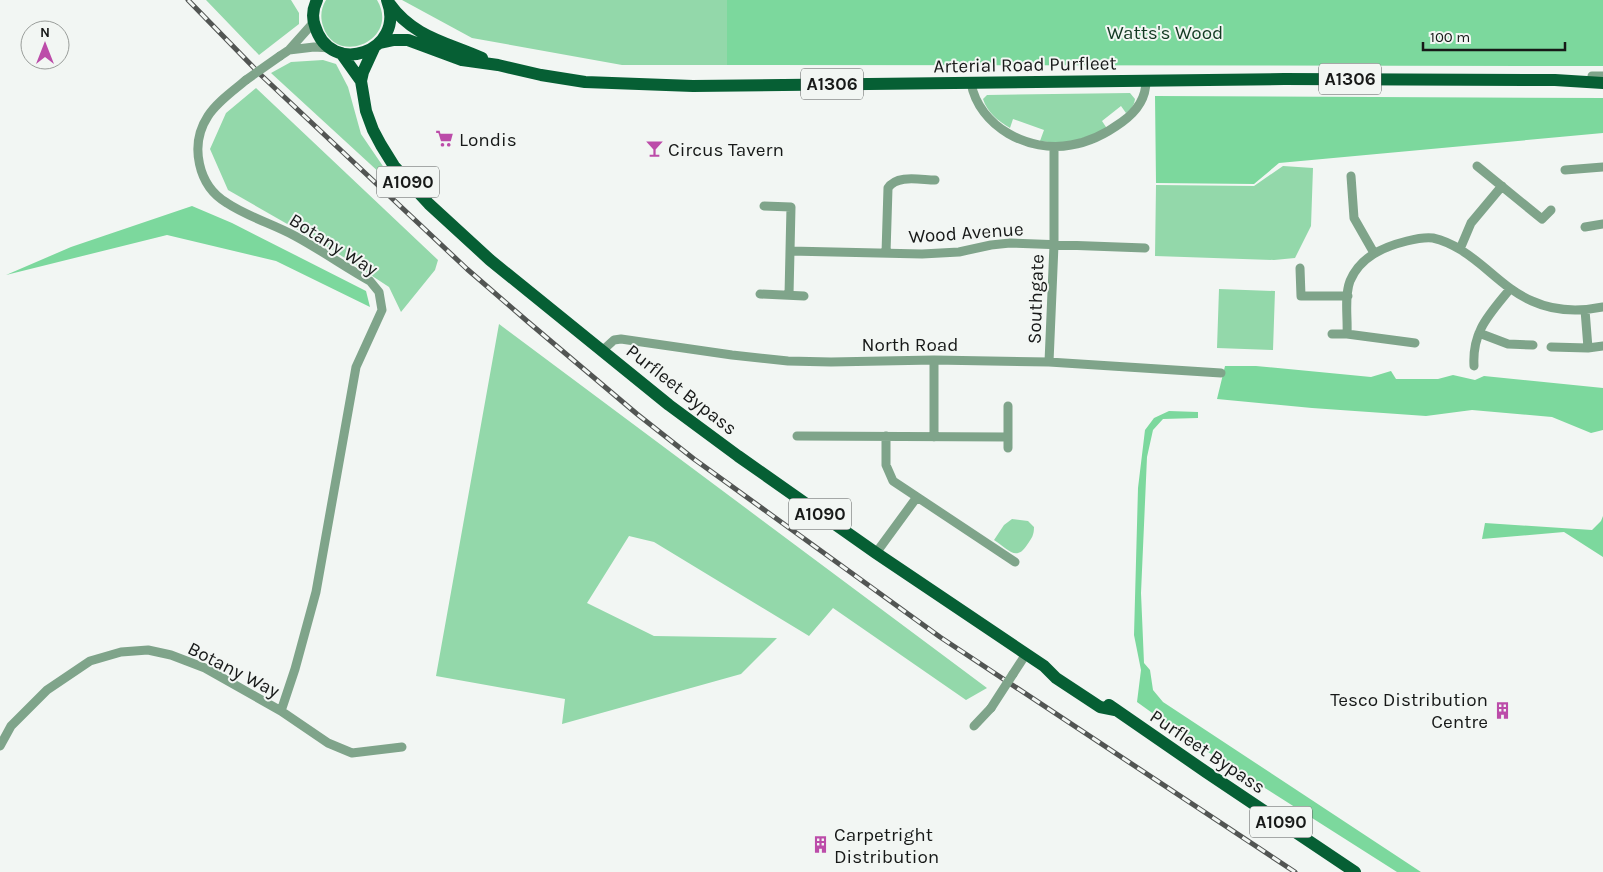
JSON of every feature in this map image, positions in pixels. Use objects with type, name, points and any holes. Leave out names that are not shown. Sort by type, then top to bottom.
[{"type":"main road","points":[[306,0],[313,18]]},
{"type":"main road","points":[[313,18],[317,0]]},
{"type":"main road","points":[[360,81],[377,46],[388,30],[391,15],[388,0]]},
{"type":"main road","name":"Arterial Road Purfleet","points":[[388,0],[399,16],[424,34],[498,65]]},
{"type":"main road","name":"Purfleet Bypass","points":[[313,18],[322,41],[336,51],[360,81],[366,111],[373,130],[394,166],[429,204],[490,260],[669,405],[738,456],[876,553],[1044,666],[1060,671],[1094,692],[1115,710],[1355,872]]},
{"type":"main road","name":"Arterial Road Purfleet","points":[[336,51],[352,55],[363,53],[394,40],[408,40],[462,60],[498,65],[541,75],[585,82],[646,85],[1284,79],[1555,80],[1603,84]]},
{"type":"main road","name":"Arterial Road Purfleet","points":[[1555,80],[1599,76]]},
{"type":"street","name":"Botany Way","points":[[281,711],[295,669],[316,592],[356,367],[382,310],[379,292],[370,281],[295,236],[226,203],[211,189],[206,181],[200,170],[198,155],[200,133],[208,115],[246,80],[289,50],[313,18]]},
{"type":"street","name":"Botany Way","points":[[289,50],[314,47],[336,51]]},
{"type":"street","points":[[971,83],[978,104],[1000,128],[1012,136],[1032,144],[1054,147],[1084,142],[1113,128],[1134,111],[1142,100],[1146,91],[1146,81]]},
{"type":"street","name":"Southgate","points":[[1049,362],[1054,245],[1054,147]]},
{"type":"street","points":[[1477,166],[1542,219],[1551,210]]},
{"type":"street","points":[[1565,170],[1603,167]]},
{"type":"street","points":[[1351,176],[1354,218],[1374,253]]},
{"type":"street","points":[[886,253],[888,188],[892,182],[902,179],[936,180]]},
{"type":"street","points":[[1460,249],[1471,223],[1502,186]]},
{"type":"street","points":[[764,206],[791,207],[789,295]]},
{"type":"street","points":[[1585,227],[1603,224]]},
{"type":"street","points":[[1348,334],[1350,282],[1359,266],[1374,253],[1390,245],[1414,239],[1432,238],[1460,249],[1510,290],[1534,302],[1565,310],[1585,310],[1603,307]]},
{"type":"street","name":"Wood Avenue","points":[[790,251],[922,254],[959,252],[1010,243],[1145,248]]},
{"type":"street","points":[[1300,268],[1301,296],[1348,296]]},
{"type":"street","points":[[1474,366],[1474,350],[1485,320],[1510,290]]},
{"type":"street","points":[[760,294],[804,296]]},
{"type":"street","points":[[1585,310],[1588,348]]},
{"type":"street","points":[[1479,333],[1508,344],[1533,345]]},
{"type":"street","points":[[1332,334],[1348,334],[1415,343]]},
{"type":"street","name":"North Road","points":[[603,350],[614,340],[621,339],[788,361],[934,360],[1049,362],[1221,373]]},
{"type":"street","points":[[1551,347],[1588,348],[1603,346]]},
{"type":"street","points":[[934,360],[934,437]]},
{"type":"street","points":[[1008,406],[1008,448]]},
{"type":"street","points":[[797,436],[1008,437]]},
{"type":"street","points":[[886,436],[886,465],[893,481],[1015,562]]},
{"type":"street","points":[[876,553],[916,497]]},
{"type":"street","name":"Botany Way","points":[[0,746],[11,726],[47,690],[90,661],[121,652],[148,650],[180,658],[205,668],[281,711],[328,744],[352,753],[402,747]]},
{"type":"street","points":[[974,726],[991,708],[1026,654]]},
{"type":"green space","points":[[206,0],[291,0],[299,13],[299,24],[259,55]]},
{"type":"green space","points":[[326,0],[377,0],[382,14],[381,27],[374,37],[364,44],[352,47],[340,45],[330,39],[323,26],[322,13]]},
{"type":"green space","points":[[402,0],[930,0],[931,65],[622,65],[472,38]]},
{"type":"green space","name":"Watts's Wood","points":[[727,0],[1603,0],[1603,66],[727,65]]},
{"type":"green space","points":[[323,60],[336,64],[348,87],[361,134],[391,178],[394,186],[271,73],[291,62]]},
{"type":"green space","points":[[256,88],[438,260],[435,270],[401,312],[389,287],[331,249],[228,190],[210,149],[226,113]]},
{"type":"green space","points":[[1130,93],[1135,99],[1130,110],[1126,113],[1121,106],[1102,121],[1108,130],[1064,144],[1040,141],[1044,130],[1013,119],[1010,128],[994,116],[987,108],[983,99],[987,95]]},
{"type":"green space","points":[[1155,96],[1603,98],[1603,133],[1279,163],[1254,184],[1156,183]]},
{"type":"green space","points":[[1283,166],[1313,168],[1311,226],[1295,258],[1274,260],[1155,256],[1156,185],[1254,186]]},
{"type":"green space","points":[[192,206],[232,223],[366,291],[370,307],[276,261],[167,235],[6,275],[71,247]]},
{"type":"green space","points":[[1219,289],[1275,291],[1273,350],[1217,348]]},
{"type":"green space","points":[[499,324],[987,688],[966,700],[833,608],[809,636],[654,542],[629,536],[587,603],[654,636],[777,638],[741,674],[562,724],[565,699],[436,676]]},
{"type":"green space","points":[[1225,366],[1256,366],[1371,377],[1391,371],[1396,379],[1438,379],[1453,375],[1475,380],[1484,376],[1603,388],[1603,430],[1591,433],[1552,417],[1472,410],[1426,416],[1217,399]]},
{"type":"green space","points":[[1169,411],[1198,412],[1198,418],[1163,419],[1153,430],[1147,457],[1141,593],[1144,663],[1150,670],[1153,690],[1163,702],[1421,872],[1397,872],[1194,743],[1137,702],[1141,670],[1134,635],[1138,488],[1145,430],[1154,418]]},
{"type":"green space","points":[[1603,516],[1603,557],[1564,532],[1482,539],[1485,523],[1592,530],[1601,521]]},
{"type":"green space","points":[[1012,519],[1028,521],[1034,527],[1034,532],[1027,545],[1019,553],[1008,550],[994,540],[1004,525]]},
{"type":"railway","points":[[188,0],[262,76],[467,269],[637,414],[694,459],[940,637],[1295,872]]},
{"type":"place","name":"Londis","points":[[445,139]]},
{"type":"place","name":"Circus Tavern","points":[[654,149]]},
{"type":"place","name":"Tesco Distribution Centre","points":[[1502,710]]},
{"type":"place","name":"Carpetright Distribution","points":[[820,845]]}]
